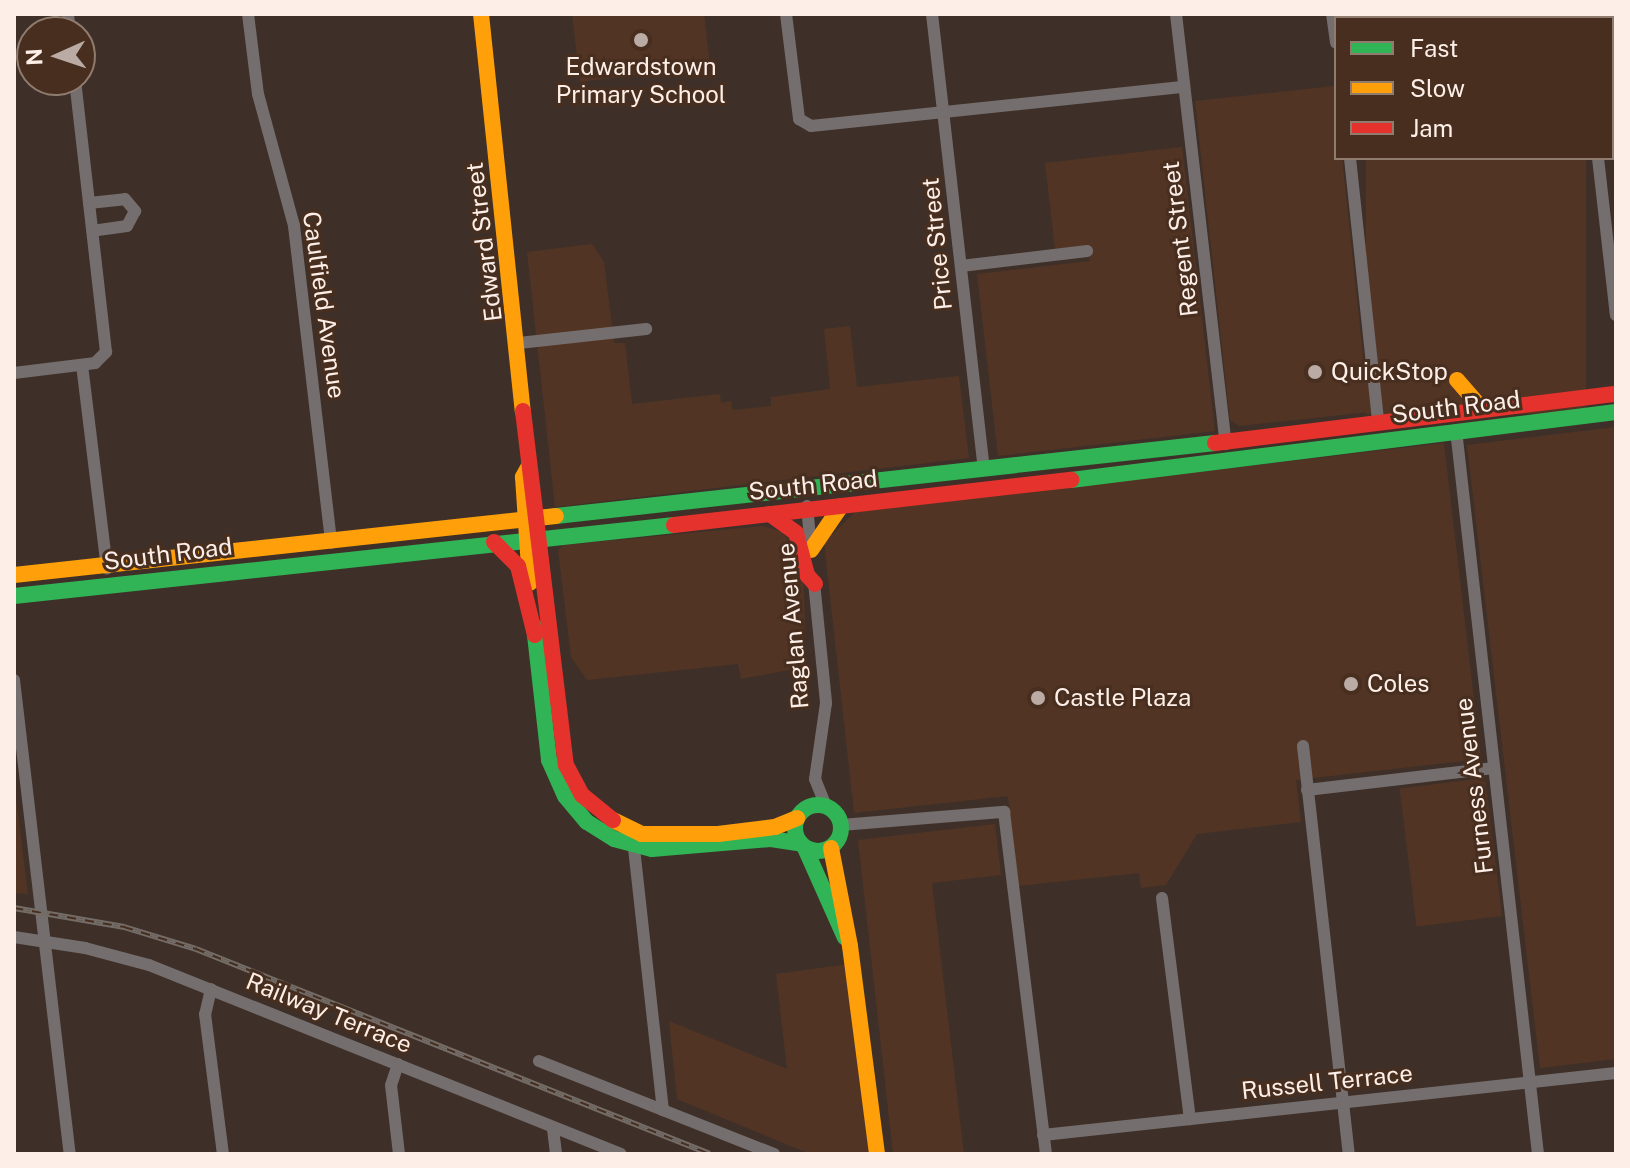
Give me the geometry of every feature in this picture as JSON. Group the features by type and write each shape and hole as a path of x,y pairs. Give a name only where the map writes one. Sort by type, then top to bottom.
{"main road":[{"name":"Edward Street","path":"481,14 519,343 529,466 535,476 534,538"},
{"path":"1457,380 1482,409"},
{"name":"South Road","path":"14,575 984,470 1616,394"},
{"name":"South Road","path":"14,596 333,558 808,510 1616,412"},
{"path":"811,550 841,506"},
{"path":"770,514 796,533 807,575 815,584"},
{"path":"534,538 535,635 544,737 556,779 587,822 633,838 689,849 771,839 831,848"},
{"path":"534,538 557,720 566,765 590,804 633,838 675,838 775,827 797,818 810,806 826,806 841,825 831,848 850,946 877,1154"},
{"path":"494,542 518,566 535,635"},
{"path":"797,818 803,846 832,917 850,946"}],"street":[{"name":"Caulfield Avenue","path":"248,14 258,94 294,226 333,558"},
{"path":"786,14 799,119 811,126 1184,87"},
{"name":"Price Street","path":"932,14 984,470"},
{"name":"Regent Street","path":"1176,14 1229,459"},
{"path":"14,373 89,364 106,352 77,96"},
{"path":"1350,160 1378,421"},
{"path":"1598,160 1616,315"},
{"path":"89,203 125,199 135,211 127,226 92,231"},
{"path":"961,266 1087,251"},
{"path":"519,343 646,329"},
{"path":"89,364 109,585"},
{"name":"Furness Avenue","path":"1454,412 1538,1154"},
{"name":"Raglan Avenue","path":"805,487 825,672 826,703 815,779 826,806"},
{"path":"14,680 70,1154"},
{"path":"1303,746 1349,1154"},
{"path":"1307,790 1494,768"},
{"path":"841,825 1004,812 1046,1154"},
{"path":"633,838 663,1110"},
{"path":"1162,898 1190,1119"},
{"name":"Railway Terrace","path":"14,937 45,940 149,965 621,1154"},
{"path":"211,989 205,1014 223,1154"},
{"path":"539,1061 774,1154"},
{"path":"398,1064 391,1085 399,1154"},
{"name":"Russell Terrace","path":"1043,1135 1616,1073"},
{"path":"553,1129 556,1154"}],"shaded area":[{"name":"Edwardstown Primary School","path":"572,14 704,14 710,66 580,82"},
{"path":"1334,86 1334,160 1342,160 1369,412 1239,426 1230,420 1195,101"},
{"path":"1182,147 1215,431 998,456 977,274 1090,261 1088,245 1055,249 1045,163"},
{"path":"1366,160 1586,160 1586,414 1366,414"},
{"path":"592,244 604,262 614,343 625,343 632,404 720,394 721,403 731,401 733,410 771,406 771,397 830,389 824,329 850,326 857,387 959,376 969,458 555,507 527,252"},
{"path":"1616,427 1616,1059 1540,1068 1467,445"},
{"path":"1444,443 1481,759 1296,780 1301,822 1197,834 1166,885 1141,888 1139,873 1018,886 1008,796 854,813 824,543 855,512"},
{"path":"763,526 782,532 803,560 806,667 741,679 738,664 587,680 571,657 558,550 564,545"},
{"path":"1485,778 1502,916 1417,926 1400,788"},
{"path":"14,782 28,894 14,893"},
{"path":"995,824 1001,875 932,883 964,1154 893,1154 858,840"},
{"path":"849,964 869,1154 810,1154 677,1099 669,1021 787,1069 776,974"}],"railway":[{"path":"14,908 124,927 196,949 710,1154"}],"traffic: fast":[{"path":"1071,480 1616,412"},
{"path":"556,516 1215,443"},
{"path":"14,596 674,525"},
{"path":"534,626 549,760 565,796 587,822 614,839 652,849 771,839 801,844"},
{"path":"818,805 827,806 834,812 840,819 841,828 840,837 834,844 827,850 818,851 809,850 802,844 796,837 795,828 796,819 802,812 809,806 818,805"},
{"path":"805,848 845,938"}],"traffic: slow":[{"path":"481,14 523,411"},
{"path":"1457,380 1482,409"},
{"path":"529,466 523,477 530,583"},
{"path":"811,550 841,506"},
{"path":"14,575 556,516"},
{"path":"613,820 642,834 718,834 775,827 797,818"},
{"path":"831,848 850,946 877,1154"}],"traffic: jam":[{"path":"1215,443 1616,394"},
{"path":"523,411 566,765 582,795 613,820"},
{"path":"674,525 1071,480"},
{"path":"770,514 796,533 807,575 815,584"},
{"path":"494,542 518,566 535,635"}],"place":[{"name":"Edwardstown Primary School","path":"641,40"},
{"name":"QuickStop","path":"1315,372"},
{"name":"Coles","path":"1351,684"},
{"name":"Castle Plaza","path":"1038,698"}]}
